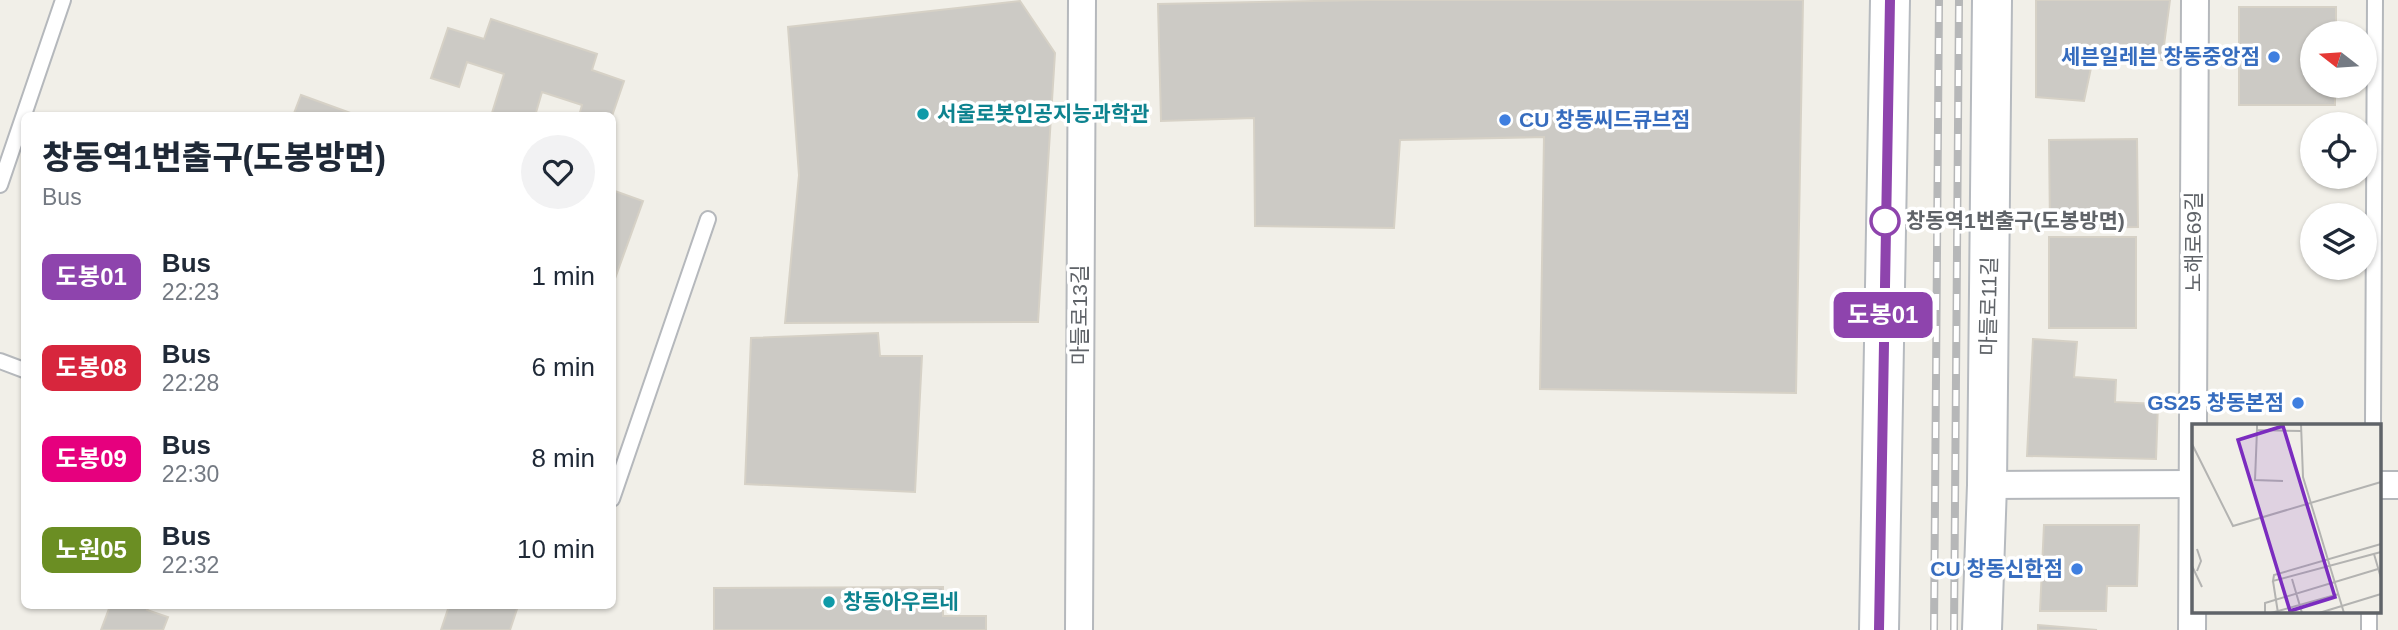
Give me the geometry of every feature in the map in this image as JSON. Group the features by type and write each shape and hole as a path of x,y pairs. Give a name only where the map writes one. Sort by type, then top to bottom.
{"main road":[{"path":"1879,630 1890,0"},
{"name":"마들로11길","path":"1982,630 1987,485 1992,0"}],"street":[{"name":"마들로13길","path":"1079,630 1082,0"},
{"name":"노해로69길","path":"2193,424 2195,0"},
{"path":"1987,485 2192,484"},
{"path":"2380,485 2398,485"},
{"name":"노해로69길","path":"2192,612 2192,630"}],"lane":[{"path":"25,112 63,0"},
{"path":"2373,424 2375,0"},
{"path":"0,184 21,123"},
{"path":"616,487 708,219"},
{"path":"0,361 21,369"},
{"path":"2368,630 2369,612"}],"building":[{"path":"1368,0 1803,0 1796,393 1540,389 1544,137 1400,140 1394,228 1255,226 1254,118 1161,121 1158,4"},
{"path":"2036,0 2170,0 2162,60 2095,49 2084,101 2036,97"},
{"name":"서울로봇인공지능과학관","path":"1020,1 1055,53 1038,322 785,323 799,175 788,27"},
{"path":"2239,7 2336,7 2336,21 2300,21 2300,98 2335,98 2335,105 2239,105"},
{"path":"491,19 597,54 592,70 624,81 613,112 580,112 582,105 542,92 536,112 492,112 504,74 467,62 459,87 431,78 448,28 484,39"},
{"path":"301,95 348,112 295,112"},
{"path":"2137,139 2138,227 2050,228 2049,140"},
{"path":"616,191 643,201 616,276"},
{"path":"2049,237 2136,237 2136,328 2049,328"},
{"path":"878,333 880,356 922,356 915,492 745,484 751,338"},
{"path":"2033,339 2077,342 2074,377 2116,380 2115,402 2158,404 2156,459 2027,456"},
{"path":"2044,525 2139,525 2137,586 2107,586 2106,611 2040,611"},
{"name":"창동아우르네","path":"943,587 943,616 986,616 986,630 714,630 714,588"},
{"path":"109,609 148,609 168,617 163,630 101,630"},
{"path":"448,609 517,609 510,630 441,630"},
{"path":"2038,625 2097,630 2038,630"}],"railway":[{"path":"1934,630 1939,0"},
{"path":"1954,630 1959,0"}],"bus line":[{"name":"도봉01","path":"1879,630 1890,0"}],"place":[{"name":"세븐일레븐 창동중앙점","path":"2274,57"},
{"name":"서울로봇인공지능과학관","path":"923,114"},
{"name":"CU 창동씨드큐브점","path":"1505,120"},
{"name":"창동역1번출구(도봉방면)","path":"1885,221"},
{"name":"GS25 창동본점","path":"2298,403"},
{"name":"CU 창동신한점","path":"2077,569"},
{"name":"창동아우르네","path":"829,602"}]}
